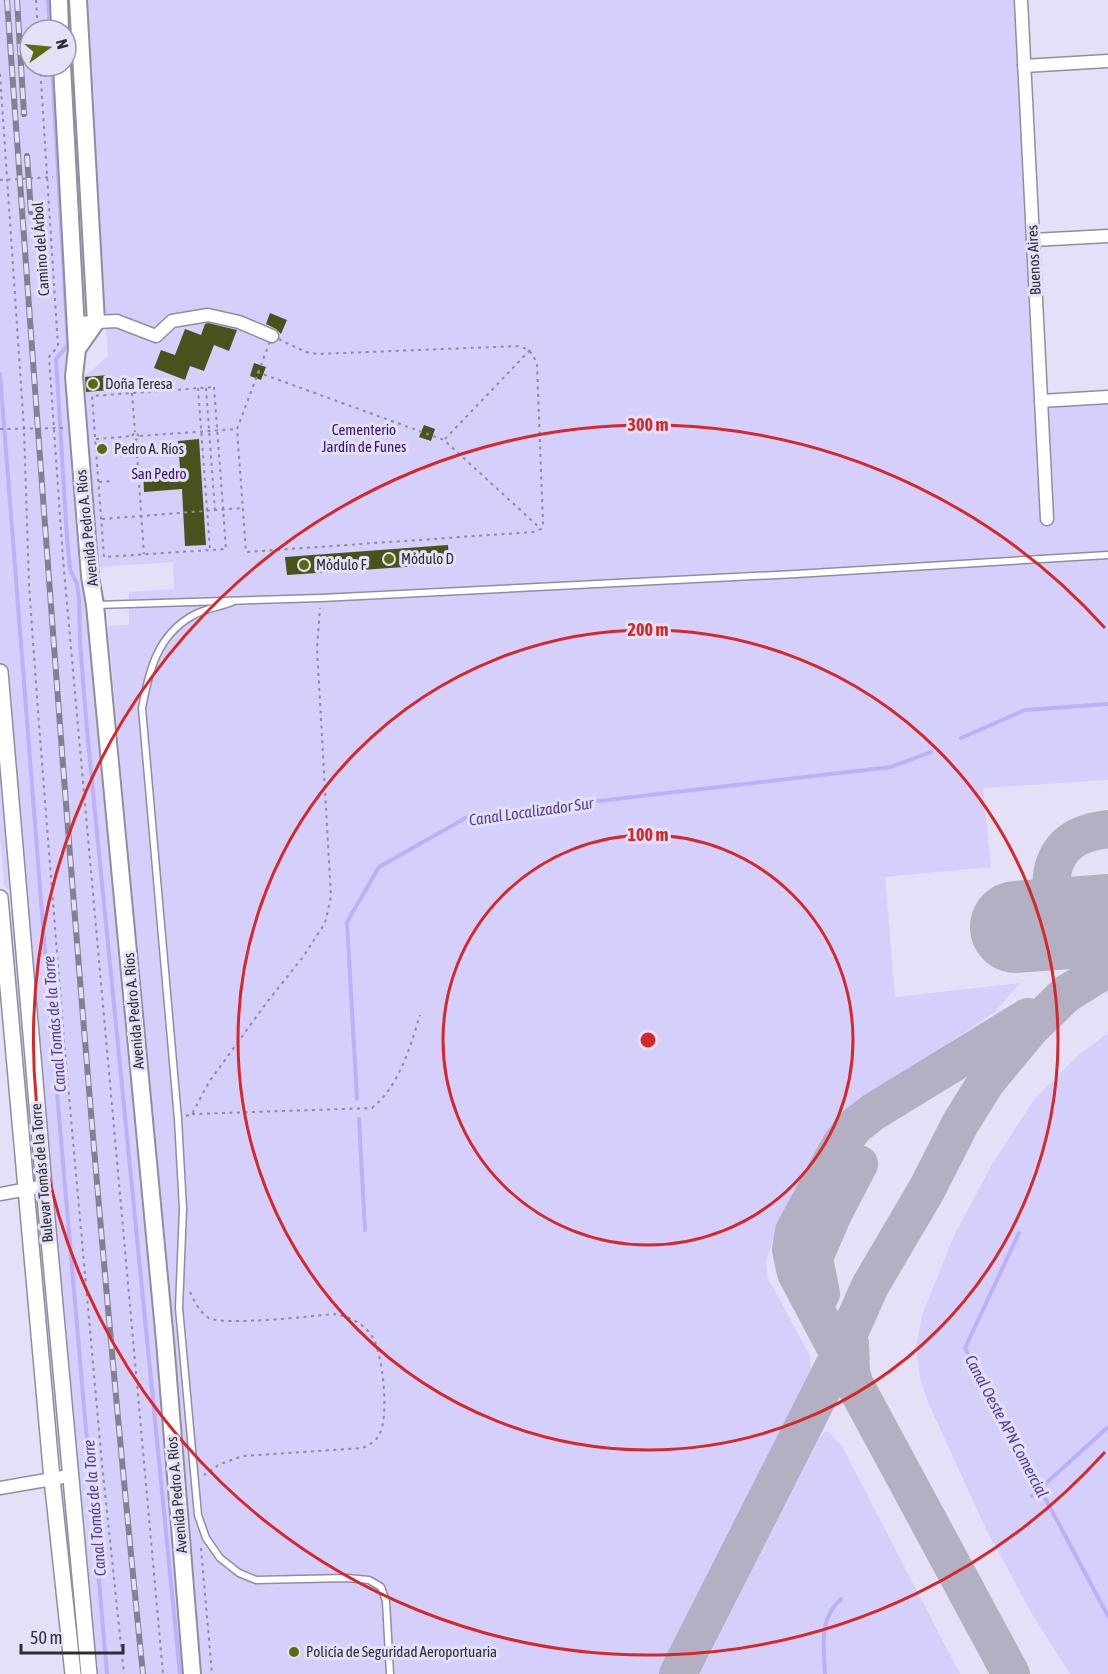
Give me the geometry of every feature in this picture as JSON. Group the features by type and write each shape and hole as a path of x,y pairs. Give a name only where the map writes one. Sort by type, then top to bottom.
{"main road":[{"path":"59,0 60,18"},
{"path":"78,0 96,322"},
{"name":"Avenida Pedro A. Ríos","path":"63,78 76,323 77,350 74,376 85,520 164,1329 192,1674"},
{"path":"73,267 92,266"},
{"name":"Avenida Pedro A. Ríos","path":"77,350 96,322"}],"street":[{"name":"Buenos Aires","path":"1021,0 1047,519"},
{"path":"1024,66 1108,61"},
{"path":"1033,240 1108,236"},
{"path":"76,323 117,321 156,336 172,321 208,315 239,322 272,336"},
{"path":"1041,401 1108,397"},
{"name":"Bulevar Tomás de la Torre","path":"0,672 69,1476 89,1674"},
{"path":"0,900 18,897"},
{"name":"Bulevar Tomás de la Torre","path":"0,900 52,1479 73,1674"},
{"path":"0,1194 44,1186"},
{"path":"0,1488 69,1476"}],"lane":[{"path":"95,605 321,598 796,574 1108,555"},
{"path":"232,602 192,616 166,637 149,671 142,708 178,1119 183,1209 179,1308 198,1515 206,1538 219,1558 239,1573 256,1580 347,1578 369,1580 381,1587 386,1601 390,1674"}],"path":[{"path":"36,0 37,18"},
{"path":"0,74 24,429 29,585 40,736 93,1359 123,1674"},
{"name":"Camino del Árbol","path":"41,78 58,346 49,357 63,559 163,1674"},
{"path":"0,180 54,177"},
{"path":"272,336 306,352 318,354 519,346 530,350 537,365 543,523 541,529 533,532 246,552 237,429 272,336"},
{"path":"444,440 530,350"},
{"path":"257,372 444,440 541,529"},
{"path":"92,396 214,387 218,430 226,549 104,557"},
{"path":"198,388 210,550"},
{"path":"206,388 215,510"},
{"path":"132,393 135,432 139,436"},
{"path":"0,429 61,428"},
{"path":"144,554 136,440 139,436 237,429"},
{"path":"79,440 132,436 135,432"},
{"path":"132,436 136,440"},
{"path":"98,482 114,481"},
{"path":"85,520 243,508"},
{"path":"192,1114 209,1082 303,957 325,923 331,897 317,648 321,598"},
{"path":"178,1119 192,1114 372,1108 384,1098 408,1054 420,1015"},
{"path":"189,1292 198,1309 211,1319 240,1321 334,1314 350,1317 362,1325 375,1344 382,1383 384,1416 380,1433 374,1442 363,1448 243,1456 220,1464 205,1474 195,1490"},
{"path":"200,1539 212,1674"}],"green space":[{"path":"0,0 1021,0 1041,401 1108,397 1108,780 983,788 991,867 885,877 895,997 1020,983 995,1012 853,1107 835,1123 776,1230 766,1262 768,1278 810,1356 811,1372 808,1387 662,1674 201,1674 187,1486 108,626 129,625 129,592 174,589 173,562 99,567 84,377 108,356 105,312 95,313 77,349 192,1674 89,1674 0,672"},
{"path":"0,727 13,885 11,889 7,889 4,885 0,837"},
{"path":"9,910 15,913 37,1173 35,1177 31,1177 6,913"},
{"path":"1108,1033 1108,1674 1070,1674 1032,1614 986,1529 927,1400 920,1378 916,1347 922,1315 953,1238 991,1166 1033,1101 1075,1058"},
{"path":"34,1198 38,1198 63,1459 57,1464"},
{"path":"827,1430 842,1446 960,1674 700,1674 819,1438"},
{"path":"59,1487 66,1490 84,1674 75,1674"}],"building":[{"path":"270,313 287,320 281,334 266,324"},
{"path":"205,324 237,330 229,351 214,345 204,371 190,366 185,380 154,368 161,350 175,355 185,329 201,335"},
{"path":"254,363 266,367 261,380 250,376"},
{"path":"108,375 109,390 86,392 85,377"},
{"path":"424,425 435,429 431,441 419,437"},
{"path":"199,439 206,545 185,546 182,489 144,492 143,470 180,468 178,441"},
{"path":"448,545 449,564 287,575 285,557"}],"waterway":[{"path":"48,0 49,18"},
{"path":"53,78 68,345 56,359 67,538 70,569 77,584 79,598 87,731 180,1674"},
{"name":"Canal Tomás de la Torre","path":"0,374 46,965 107,1674"},
{"path":"961,738 1025,710 1108,704"},
{"name":"Canal Localizador Sur","path":"357,1099 347,922 379,867 469,816 891,767 931,752"},
{"name":"Canal Localizador Sur","path":"359,1119 365,1230"},
{"name":"Canal Oeste APN Comercial","path":"1019,1233 965,1348 1108,1616"},
{"path":"1032,1496 1108,1427"},
{"path":"825,1674 826,1624 829,1615 841,1599"}],"taxiway":[{"path":"1076,923 1061,911 1056,902 1052,883 1055,863 1065,846 1073,840 1108,829"},
{"path":"678,1674 839,1356 870,1286 927,1189 960,1124 986,1082 1030,1029 1066,994 1108,968"},
{"path":"848,1371 796,1273 791,1250 794,1231 841,1144 855,1126 873,1112 1028,1017"},
{"path":"821,1294 814,1258 833,1214 859,1164"},
{"path":"850,1344 854,1383 1011,1674"}],"runway":[{"path":"1016,927 1108,920"}],"railway":[{"path":"7,0 85,1047 143,1674"},
{"path":"17,0 24,114"},
{"path":"27,156 31,212"}],"place":[{"name":"Doña Teresa","path":"93,384"},
{"name":"Pedro A. Ríos","path":"102,449"},
{"name":"Módulo D","path":"389,559"},
{"name":"Módulo F","path":"304,565"},
{"name":"Policía de Seguridad Aeroportuaria","path":"294,1652"}],"park label":[{"name":"Cementerio Jardín de Funes","path":"364,438"},
{"name":"San Pedro","path":"159,474"}]}
